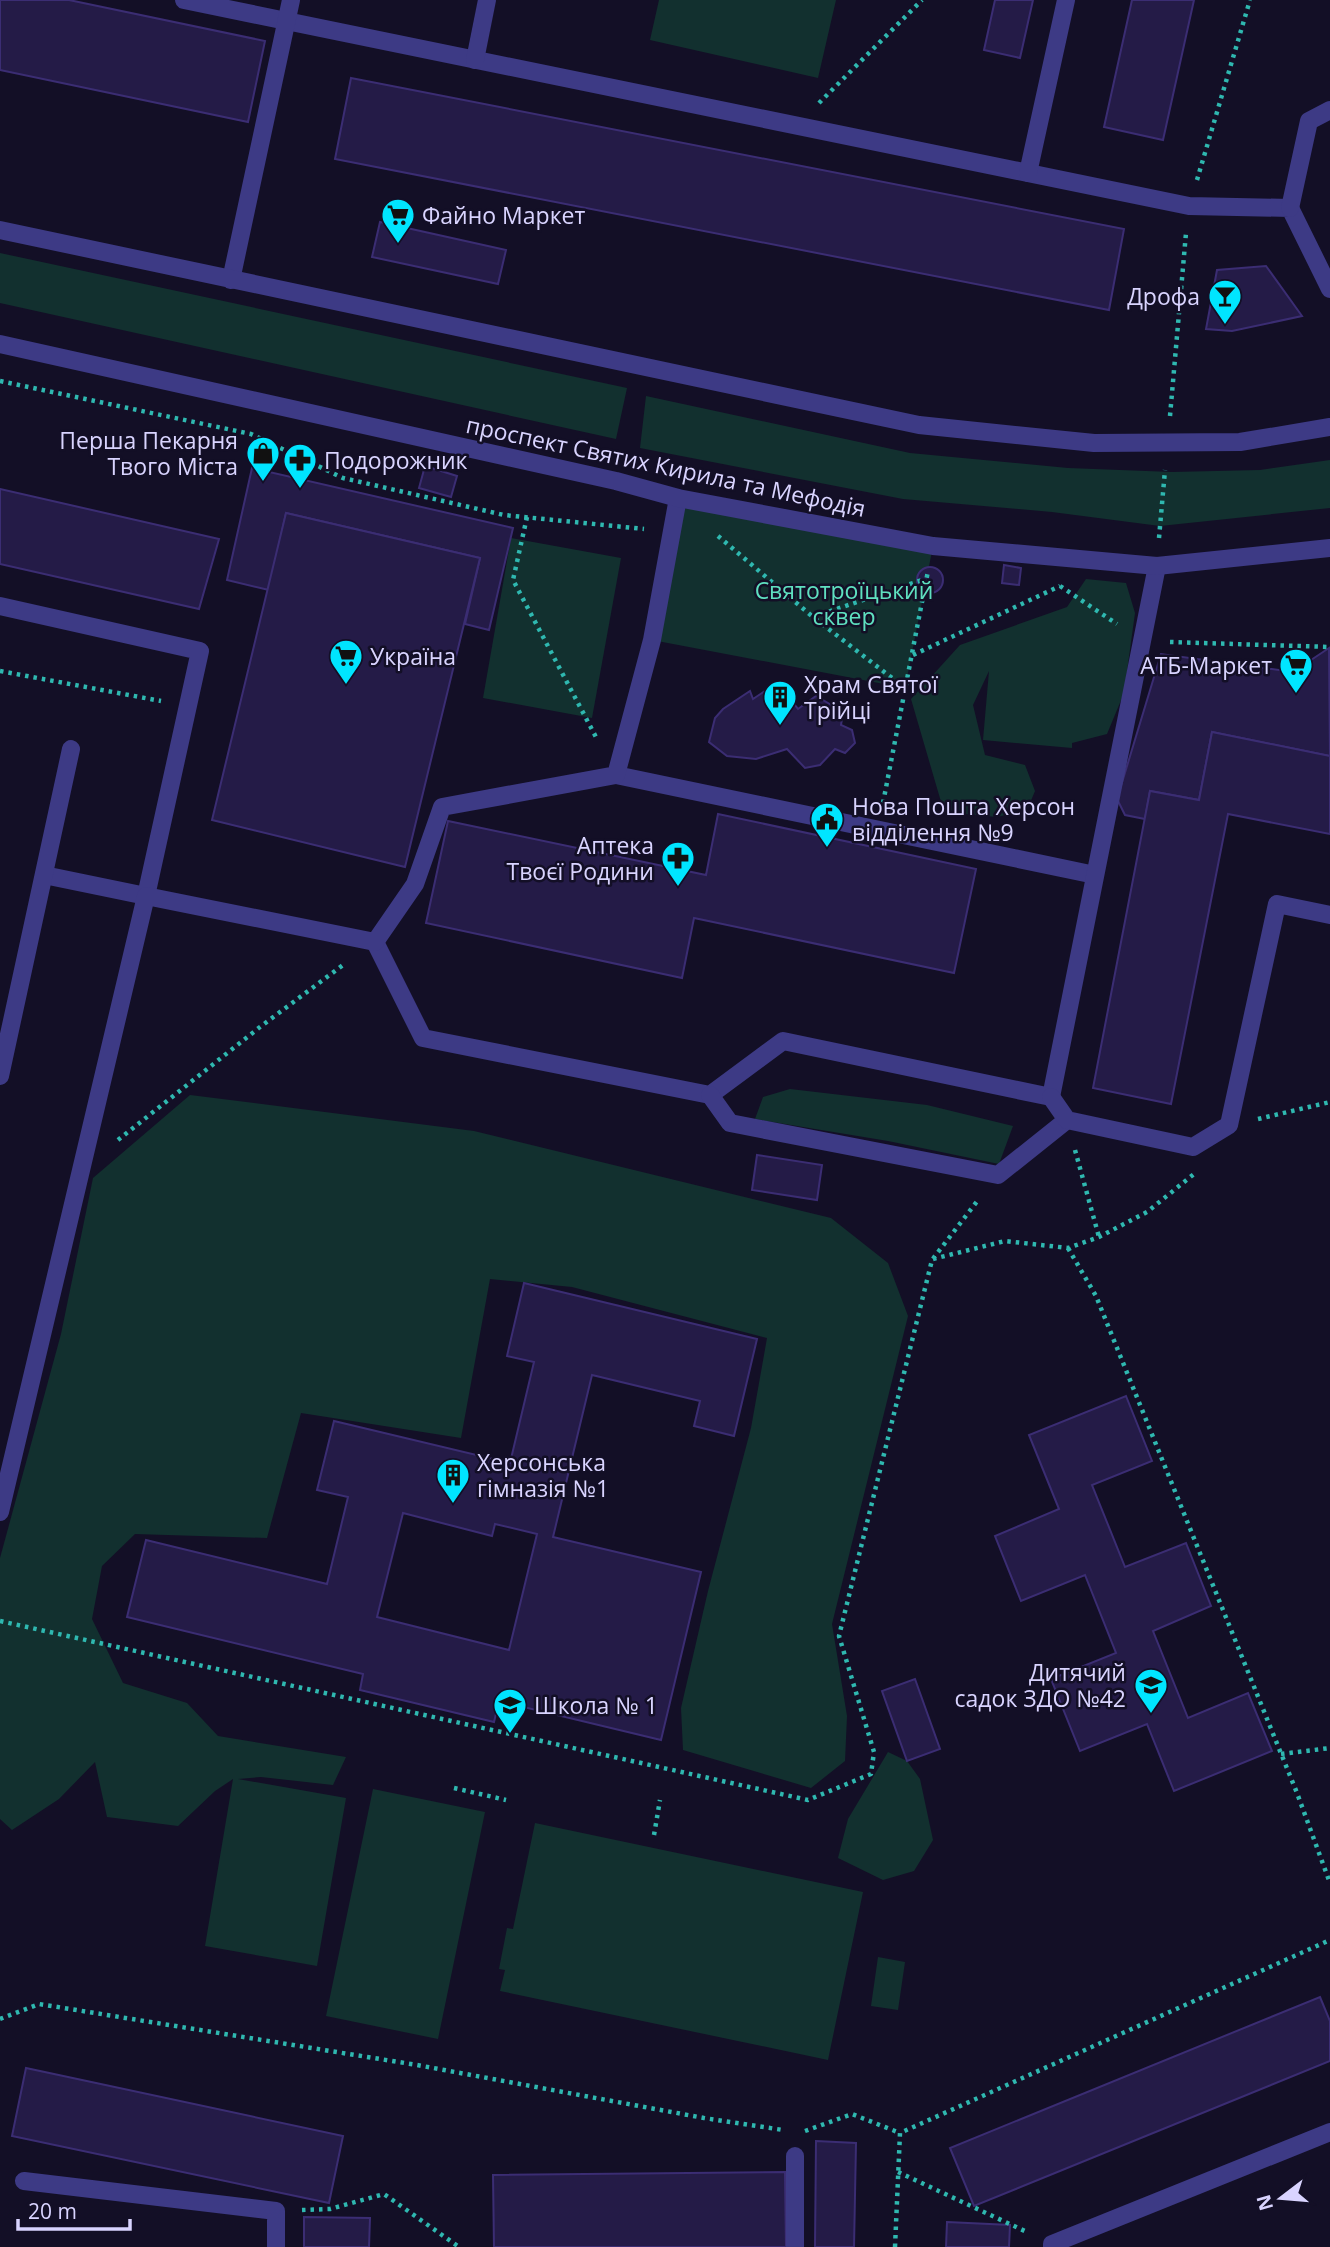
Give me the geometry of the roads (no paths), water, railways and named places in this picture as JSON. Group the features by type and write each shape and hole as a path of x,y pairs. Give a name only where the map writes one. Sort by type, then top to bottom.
{"street":[{"path":"184,0 1189,206 1290,208"},
{"path":"231,280 291,0"},
{"path":"475,60 487,0"},
{"path":"1028,173 1066,0"},
{"path":"1330,110 1309,121 1290,208 1330,289"},
{"path":"0,230 633,362 919,425 1094,443 1240,442 1330,428"},
{"name":"проспект Святих Кирила та Мефодія","path":"0,344 589,475 678,498 933,547 1157,566 1330,548"},
{"path":"616,775 652,640 678,498"},
{"path":"1051,1097 1157,566"},
{"path":"0,606 200,651 146,896 0,1512"},
{"path":"0,1076 71,749"},
{"path":"374,942 415,884 443,807 616,775 1095,875"},
{"path":"44,875 374,942"},
{"path":"710,1095 783,1041 1051,1097 1067,1120 1194,1147 1229,1125 1277,904 1330,915"},
{"path":"374,942 423,1038 710,1095 730,1124 998,1175 1067,1120"},
{"path":"1052,2245 1330,2132"},
{"path":"795,2247 796,2156"},
{"path":"24,2181 276,2211 276,2247"}],"place":[{"name":"Файно Маркет","path":"398,245"},
{"name":"Дрофа","path":"1225,326"},
{"name":"Перша Пекарня Твого Міста","path":"263,483"},
{"name":"Подорожник","path":"300,490"},
{"name":"Україна","path":"346,686"},
{"name":"АТБ-Маркет","path":"1296,695"},
{"name":"Храм Святої Трійці","path":"780,727"},
{"name":"Нова Пошта Херсон відділення №9","path":"827,849"},
{"name":"Аптека Твоєї Родини","path":"678,888"},
{"name":"Херсонська гімназія №1","path":"453,1505"},
{"name":"Дитячий садок ЗДО №42","path":"1151,1715"},
{"name":"Школа № 1","path":"510,1735"}],"park label":[{"name":"Святотроїцький сквер","path":"844,603"}]}
